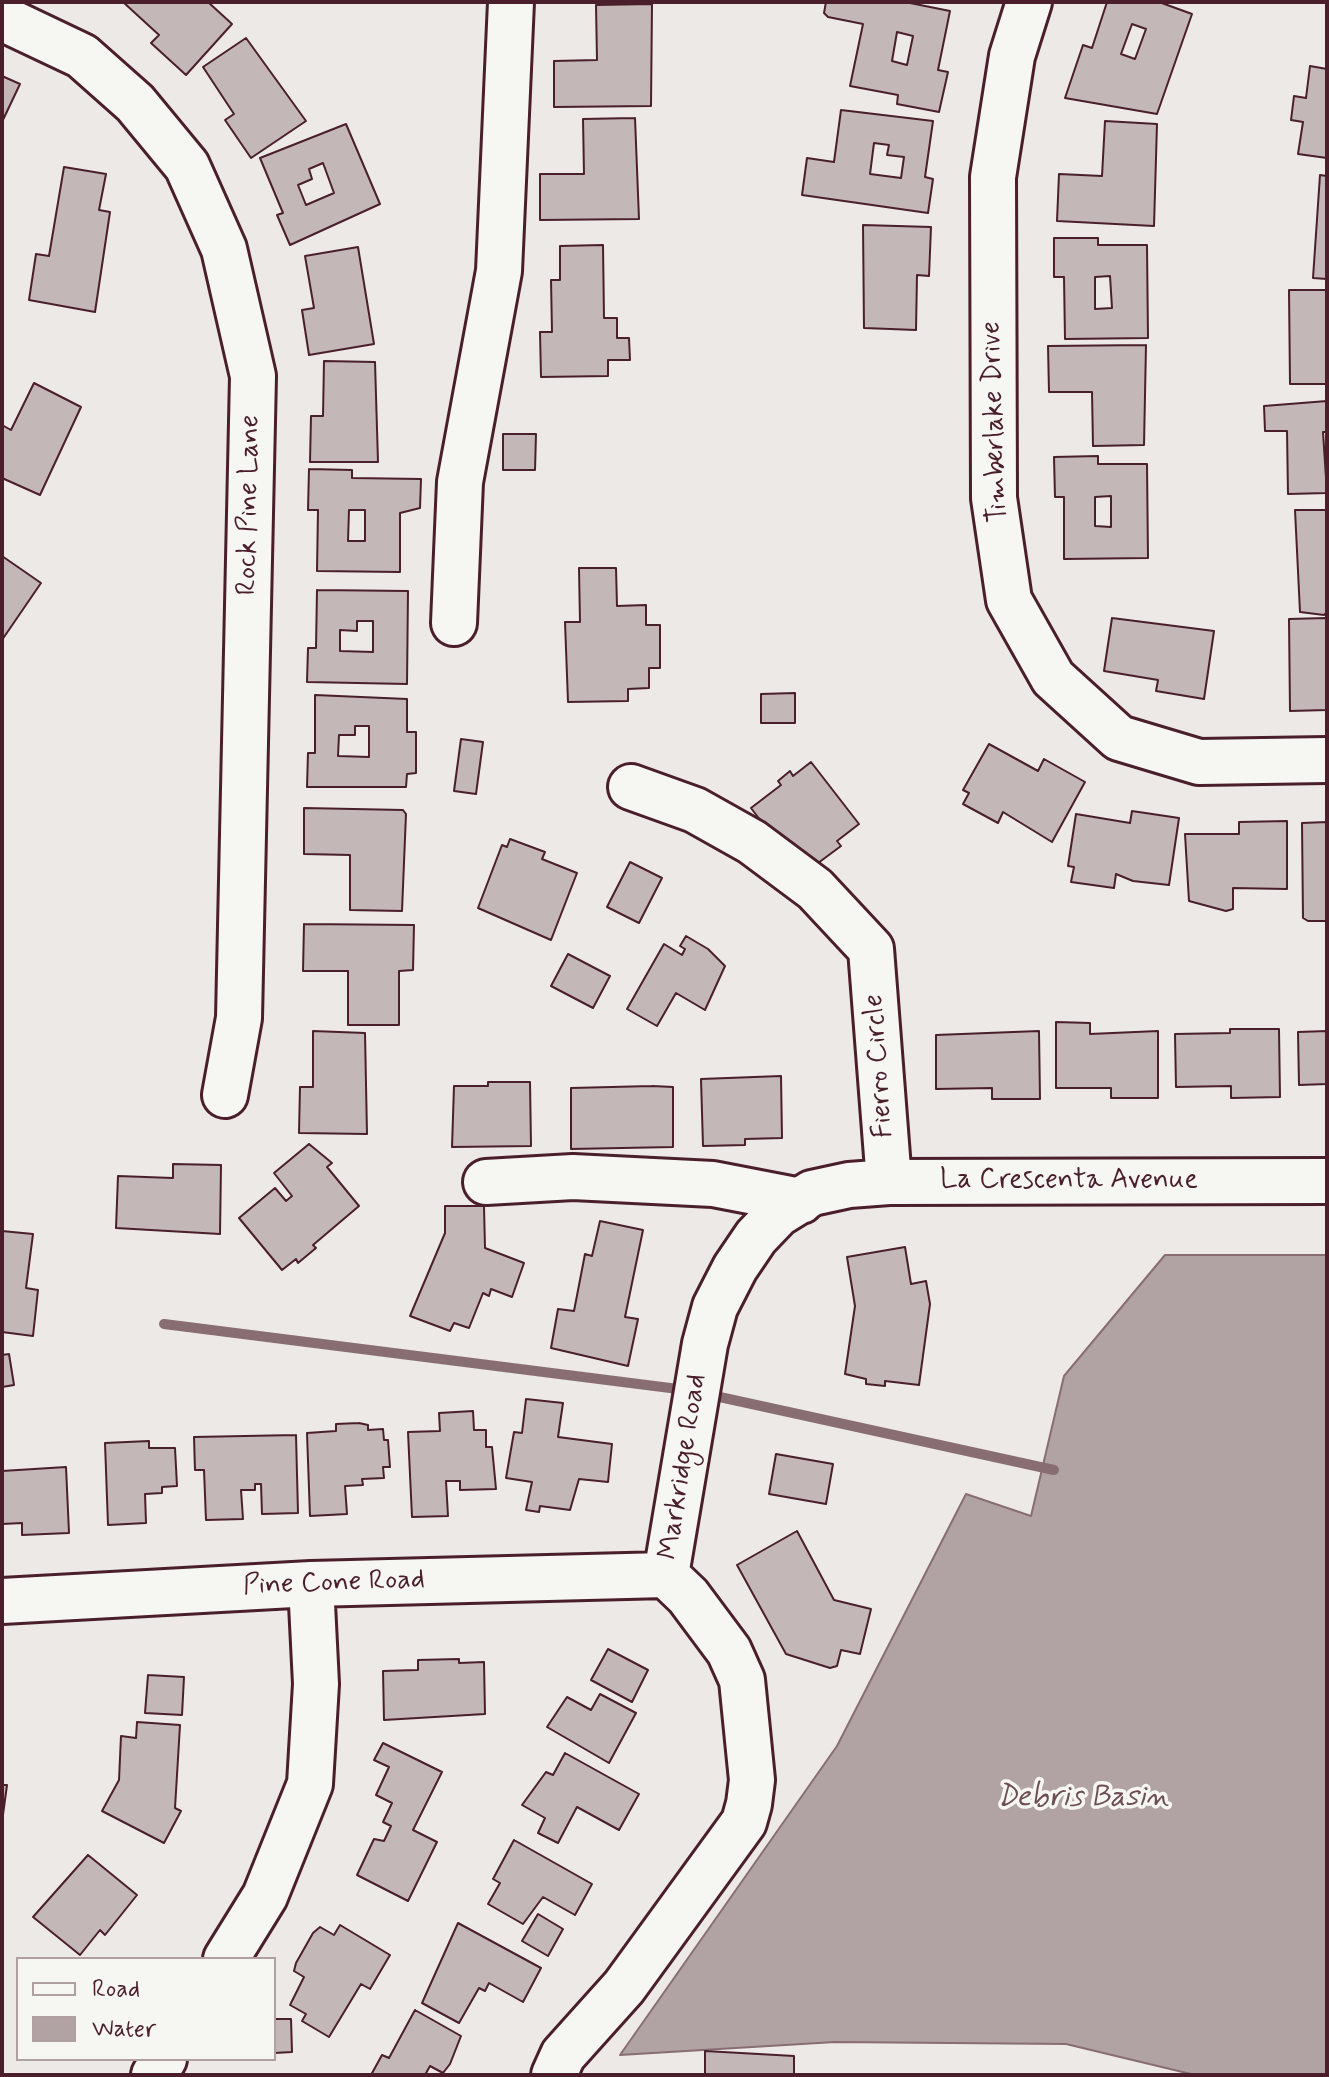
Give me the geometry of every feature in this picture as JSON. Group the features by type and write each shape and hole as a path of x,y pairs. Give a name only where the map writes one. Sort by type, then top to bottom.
{"street":[{"path":"454,623 460,482 499,271 511,2"},
{"name":"Timberlake Drive","path":"1029,2 1012,56 993,177 994,498 1009,600 1053,678 1119,738 1199,762 1327,760"},
{"name":"Rock Pine Lane","path":"2,18 82,56 135,103 187,166 224,249 253,376 239,1018 225,1095"},
{"name":"Fierro Circle","path":"631,787 695,810 752,842 815,889 871,949 889,1182"},
{"path":"486,1182 573,1177 713,1184 807,1197"},
{"name":"La Crescenta Avenue","path":"807,1197 889,1182 1327,1181"},
{"name":"Markridge Road","path":"554,2075 563,2055 624,1987 744,1822 752,1780 742,1680 729,1651 688,1596 666,1575 701,1366 715,1307 735,1268 778,1214 807,1197"},
{"name":"Pine Cone Road","path":"2,1601 311,1584 666,1575"},
{"path":"227,1957 265,1896 310,1784 316,1684 311,1584"}],"water":[{"name":"Debris Basin","path":"1165,1255 1327,1255 1327,2075 1195,2075 1066,2044 835,2042 620,2055 837,1746 966,1494 1031,1516 1064,1376"}],"building":[{"path":"123,2 208,2 232,24 186,75 151,43 159,35"},
{"path":"826,2 905,2 950,11 938,70 948,72 939,112 897,104 898,95 850,86 863,24 828,17 824,13","holes":["897,32 913,36 907,65 892,61"]},
{"path":"1107,2 1159,2 1192,14 1157,114 1065,98 1083,45 1092,48","holes":["1132,24 1146,29 1135,59 1121,54"]},
{"path":"652,4 651,106 554,107 554,61 597,60 596,5"},
{"path":"246,38 306,121 251,158 225,120 234,114 203,67"},
{"path":"1310,66 1327,69 1327,158 1298,154 1303,122 1291,120 1294,96 1306,98"},
{"path":"2,76 20,84 2,122"},
{"path":"841,110 933,121 925,177 933,179 928,213 802,195 807,158 834,162","holes":["874,143 889,145 887,155 904,157 901,178 870,174"]},
{"path":"635,118 639,219 540,220 540,174 584,174 583,119"},
{"path":"1105,121 1157,124 1154,226 1057,221 1059,174 1102,176"},
{"path":"346,124 380,204 290,245 277,215 283,213 260,158","holes":["323,163 334,193 306,205 298,185 312,179 309,169"]},
{"path":"64,167 106,174 99,210 110,212 95,312 29,300 36,254 49,256"},
{"path":"1320,175 1327,176 1327,279 1313,278"},
{"path":"863,225 931,227 929,276 917,275 916,330 864,328"},
{"path":"1054,238 1098,238 1098,245 1147,245 1148,338 1065,339 1064,277 1054,277","holes":["1110,276 1112,308 1095,309 1095,277"]},
{"path":"603,245 604,318 617,318 617,338 629,338 630,360 608,360 608,376 541,377 540,332 552,332 551,280 560,280 560,246"},
{"path":"358,247 374,344 309,355 302,310 314,308 305,256"},
{"path":"1289,290 1327,290 1327,384 1290,384"},
{"path":"1146,345 1144,445 1093,446 1092,392 1049,392 1048,346"},
{"path":"324,361 375,362 378,462 310,462 311,416 323,416"},
{"path":"34,383 81,407 40,495 2,478 2,425 11,430"},
{"path":"1327,401 1327,432 1323,432 1327,493 1288,494 1287,431 1265,431 1264,406"},
{"path":"503,434 536,434 535,470 503,470"},
{"path":"1098,456 1098,464 1147,464 1148,558 1064,559 1064,497 1055,497 1054,457","holes":["1111,496 1111,527 1095,526 1095,497"]},
{"path":"309,469 352,470 352,478 421,479 420,508 400,513 400,572 317,571 318,510 308,510","holes":["349,510 365,510 365,541 348,541"]},
{"path":"1295,510 1327,510 1327,612 1324,615 1300,612"},
{"path":"2,556 41,583 2,640"},
{"path":"579,568 616,568 617,606 646,605 646,625 660,625 660,668 649,668 649,688 628,689 628,701 568,702 565,622 580,622"},
{"path":"317,590 408,591 407,684 307,682 308,648 316,648","holes":["357,621 373,621 373,652 340,651 340,630 357,631"]},
{"path":"1112,618 1214,631 1204,699 1156,691 1158,680 1104,671"},
{"path":"1327,618 1327,710 1290,711 1289,619"},
{"path":"795,693 795,723 761,723 761,694"},
{"path":"315,695 407,699 407,732 416,732 416,773 407,774 406,787 307,787 308,753 315,753","holes":["355,726 369,726 369,757 338,756 339,735 355,735"]},
{"path":"461,739 483,742 476,794 454,791"},
{"path":"989,744 1038,771 1044,759 1085,782 1052,842 1003,812 998,823 963,804 969,793 963,790"},
{"path":"811,762 859,824 837,841 841,846 802,875 751,808 781,785 778,781 790,771 793,776"},
{"path":"304,808 403,810 406,814 402,911 350,910 350,855 304,854"},
{"path":"1132,811 1179,818 1169,885 1133,881 1116,874 1114,888 1071,882 1074,867 1068,866 1076,814 1130,823"},
{"path":"1287,821 1287,889 1233,888 1233,909 1226,911 1189,901 1185,834 1239,834 1239,822"},
{"path":"1327,822 1327,921 1308,921 1303,918 1302,823"},
{"path":"510,839 545,852 542,859 577,873 551,940 478,908 502,845 507,847"},
{"path":"630,862 662,878 639,923 607,907"},
{"path":"304,924 414,925 413,970 399,971 399,1025 348,1025 348,971 303,971"},
{"path":"686,936 708,949 725,966 705,1010 676,993 657,1026 627,1009 664,944 682,955 685,949 680,946"},
{"path":"568,954 610,976 593,1008 551,986"},
{"path":"1056,1022 1090,1023 1090,1034 1158,1031 1158,1098 1111,1098 1111,1088 1056,1088"},
{"path":"1230,1029 1279,1029 1280,1097 1231,1098 1231,1086 1176,1087 1175,1034 1230,1033"},
{"path":"313,1031 365,1033 367,1134 299,1133 300,1087 313,1087"},
{"path":"1039,1031 1040,1099 992,1099 992,1088 936,1089 936,1035"},
{"path":"1327,1031 1327,1084 1299,1085 1298,1032"},
{"path":"781,1076 782,1138 745,1139 745,1145 703,1146 701,1079"},
{"path":"488,1082 530,1082 531,1146 452,1147 454,1086 488,1086"},
{"path":"673,1087 673,1147 571,1149 571,1088"},
{"path":"309,1144 332,1163 327,1167 359,1206 313,1245 316,1248 298,1263 296,1259 282,1270 239,1218 275,1188 286,1201 292,1196 274,1173"},
{"path":"173,1164 221,1165 220,1234 116,1228 118,1176 173,1178"},
{"path":"445,1206 484,1206 485,1248 524,1263 512,1297 491,1289 489,1296 483,1293 469,1328 454,1323 450,1331 410,1316 445,1233"},
{"path":"600,1221 643,1230 625,1317 638,1319 628,1366 551,1348 558,1309 574,1311 585,1254 592,1256"},
{"path":"2,1231 33,1234 26,1288 38,1290 33,1336 2,1332"},
{"path":"905,1247 911,1284 926,1281 930,1304 919,1385 885,1381 885,1386 866,1384 866,1379 845,1374 855,1306 847,1257"},
{"path":"9,1354 14,1385 2,1387 2,1355"},
{"path":"526,1399 563,1403 558,1437 612,1444 608,1482 579,1479 570,1510 540,1506 539,1512 526,1510 532,1482 506,1478 514,1432 522,1433"},
{"path":"473,1411 474,1430 486,1430 486,1447 492,1447 496,1489 460,1490 460,1481 446,1481 448,1516 412,1517 408,1432 440,1431 439,1413"},
{"path":"336,1424 368,1425 368,1430 383,1429 384,1440 388,1440 390,1467 383,1467 384,1478 362,1479 363,1485 345,1486 347,1514 310,1516 307,1433 336,1431"},
{"path":"296,1435 298,1513 262,1514 261,1484 255,1484 255,1490 241,1490 243,1519 206,1520 204,1470 195,1470 194,1437"},
{"path":"149,1441 149,1448 175,1448 177,1486 162,1487 162,1493 145,1494 146,1523 108,1525 105,1443"},
{"path":"776,1454 833,1464 826,1504 769,1494"},
{"path":"66,1467 69,1533 22,1535 22,1523 2,1524 2,1471"},
{"path":"797,1531 834,1600 871,1609 860,1654 841,1650 837,1666 830,1668 786,1654 737,1565"},
{"path":"608,1649 648,1670 632,1702 591,1680"},
{"path":"459,1659 459,1663 484,1662 485,1714 384,1720 383,1671 418,1670 418,1660"},
{"path":"148,1675 184,1677 182,1715 145,1713"},
{"path":"600,1694 636,1713 609,1763 547,1727 567,1697 591,1710"},
{"path":"137,1722 180,1725 175,1808 181,1811 164,1843 102,1811 119,1780 121,1736 136,1738"},
{"path":"383,1743 442,1772 413,1830 437,1842 408,1901 357,1875 374,1839 384,1841 391,1826 383,1822 392,1803 376,1795 389,1767 374,1760"},
{"path":"565,1753 639,1794 619,1830 577,1807 558,1843 538,1833 545,1818 522,1805 546,1772 553,1775"},
{"path":"2,1785 7,1785 2,1822"},
{"path":"514,1840 592,1884 575,1915 543,1897 523,1924 488,1904 500,1883 493,1879"},
{"path":"88,1855 137,1895 105,1935 100,1930 80,1955 33,1917"},
{"path":"538,1914 563,1929 548,1956 522,1941"},
{"path":"458,1923 541,1968 523,2002 489,1983 485,1991 479,1988 459,2023 422,2003"},
{"path":"340,1925 390,1955 370,1989 361,1984 329,2037 302,2021 306,2014 290,2005 304,1977 294,1971 296,1963 313,1933 320,1927 334,1935"},
{"path":"415,2010 461,2036 450,2064 443,2073 430,2066 425,2075 371,2075 382,2055 389,2058"},
{"path":"276,2019 291,2019 292,2052 276,2053"},
{"path":"705,2051 794,2056 794,2075 705,2075"}],"waterway":[{"path":"164,1324 686,1390"},
{"path":"706,1394 1054,1470"}]}
